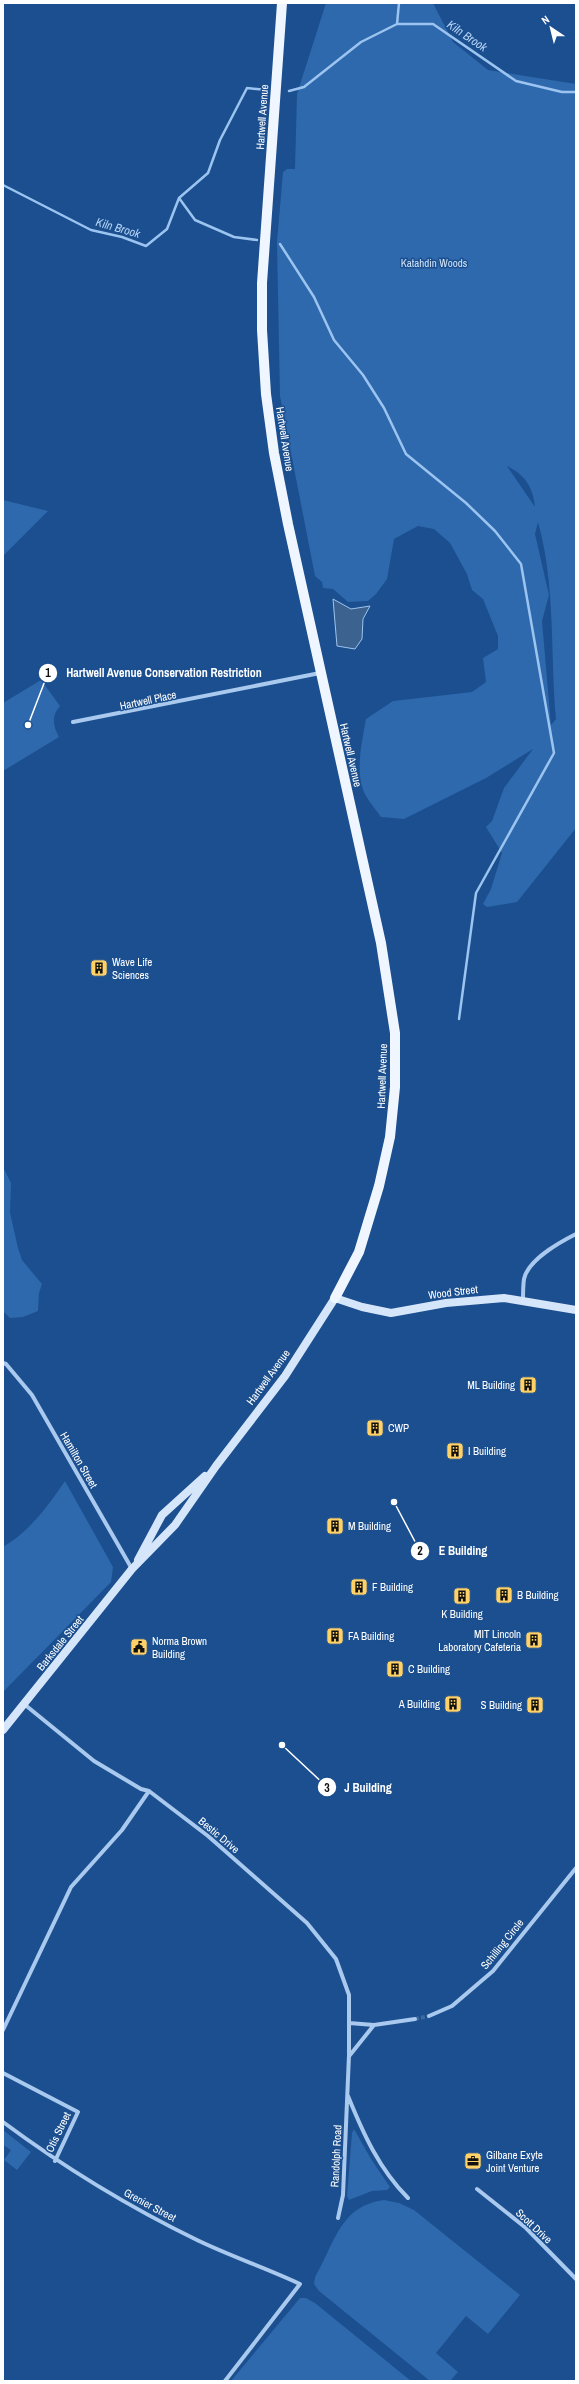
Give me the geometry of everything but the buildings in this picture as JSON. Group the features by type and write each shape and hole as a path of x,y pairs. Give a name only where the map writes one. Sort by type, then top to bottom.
{"main road":[{"name":"Hartwell Avenue","path":"282,3 262,283 266,394 286,516 381,943 395,1033 395,1087 389,1144 379,1186 359,1252 335,1298"}],"street":[{"name":"Hartwell Place","path":"73,722 320,673"},
{"path":"523,1301 524,1277 538,1258 556,1244 576,1234"},
{"name":"Wood Street","path":"335,1298 362,1307 391,1313 473,1300 504,1298 576,1310"},
{"name":"Hartwell Avenue","path":"175,1525 216,1466 285,1376 335,1298"},
{"name":"Hamilton Street","path":"5,1363 32,1395 132,1569"},
{"name":"Hartwell Avenue","path":"162,1515 216,1466"},
{"name":"Barksdale Street","path":"132,1569 162,1515"},
{"name":"Barksdale Street","path":"3,1730 132,1569 175,1525"},
{"name":"Bestic Drive","path":"24,1704 94,1761 141,1789 149,1791 219,1845 307,1923 331,1951 349,1995 349,2023"},
{"path":"3,2030 71,1887 122,1830 149,1791"},
{"name":"Schilling Circle","path":"429,2016 452,2006 493,1971 576,1868"},
{"path":"349,2023 374,2025 415,2020"},
{"name":"Randolph Road","path":"338,2218 343,2195 348,2094 349,2023"},
{"path":"349,2055 374,2025"},
{"name":"Otis Street","path":"3,2073 78,2112 55,2161"},
{"name":"Randolph Road","path":"348,2094 379,2163 393,2183 408,2198"},
{"name":"Grenier Street","path":"3,2122 55,2161 115,2196 198,2240 300,2284 225,2381"},
{"name":"Scott Drive","path":"477,2189 526,2228 576,2279"}],"green space":[{"name":"Katahdin Woods","path":"326,3 433,3 453,42 488,70 576,84 576,828 517,902 487,907 483,904 491,889 502,853 486,827 492,821 504,788 533,749 486,778 404,819 381,817 366,796 362,787 360,778 360,758 366,719 393,701 472,692 486,682 483,658 498,649 498,636 483,599 472,590 467,574 450,543 434,529 418,526 394,539 387,579 376,594 368,601 348,602 333,589 323,588 322,582 315,576 280,396 277,242 283,172 287,169 295,169 297,94","holes":["507,466 519,473 527,482 532,493 535,507","538,522 548,571 552,620 556,719 551,725 542,621 549,595 535,534"]},
{"path":"3,500 48,511 3,556"},
{"path":"41,680 60,706 54,717 55,729 59,737 3,771 3,703"},
{"path":"3,1167 11,1183 10,1213 22,1260 42,1284 39,1293 38,1311 23,1317 10,1318 3,1311"},
{"path":"65,1481 113,1567 111,1582 3,1692 3,1547 30,1526 52,1500"},
{"path":"354,2129 371,2159 390,2187 387,2190 372,2191 349,2200 347,2196 352,2133"},
{"path":"3,2130 31,2152 17,2170 4,2160 11,2150 3,2145"},
{"path":"384,2200 399,2203 414,2210 520,2295 488,2334 466,2316 436,2353 458,2372 450,2381 430,2381 319,2291 314,2284 315,2277 340,2228 348,2218 357,2210 369,2204"},
{"path":"300,2298 306,2298 315,2303 411,2381 231,2381"}],"shaded area":[{"path":"333,599 351,609 370,606 363,619 362,639 355,649 337,646"}],"waterway":[{"path":"397,24 399,3"},
{"name":"Kiln Brook","path":"289,91 304,87 361,42 397,24 433,24 516,81 562,92 576,92"},
{"name":"Kiln Brook","path":"3,185 91,230 122,237 146,246 167,229 179,198 208,173 220,140 247,88 267,90"},
{"path":"179,198 195,220 234,237 257,240"},
{"path":"280,244 314,297 334,340 363,375 384,408 406,454 466,503 495,531 521,564 554,753 476,893 459,1019"}],"tunnel":[{"path":"415,2019 429,2016"}],"place":[{"name":"Hartwell Avenue Conservation Restriction","path":"28,725"},
{"name":"Wave Life Sciences","path":"99,968"},
{"name":"ML Building","path":"528,1385"},
{"name":"CWP","path":"375,1428"},
{"name":"I Building","path":"455,1451"},
{"name":"E Building","path":"394,1502"},
{"name":"M Building","path":"335,1526"},
{"name":"F Building","path":"359,1587"},
{"name":"B Building","path":"504,1595"},
{"name":"K Building","path":"462,1596"},
{"name":"FA Building","path":"335,1636"},
{"name":"MIT Lincoln Laboratory Cafeteria","path":"534,1640"},
{"name":"Norma Brown Building","path":"139,1647"},
{"name":"C Building","path":"395,1669"},
{"name":"A Building","path":"453,1704"},
{"name":"S Building","path":"535,1705"},
{"name":"J Building","path":"282,1745"},
{"name":"Gilbane Exyte Joint Venture","path":"473,2161"}]}
